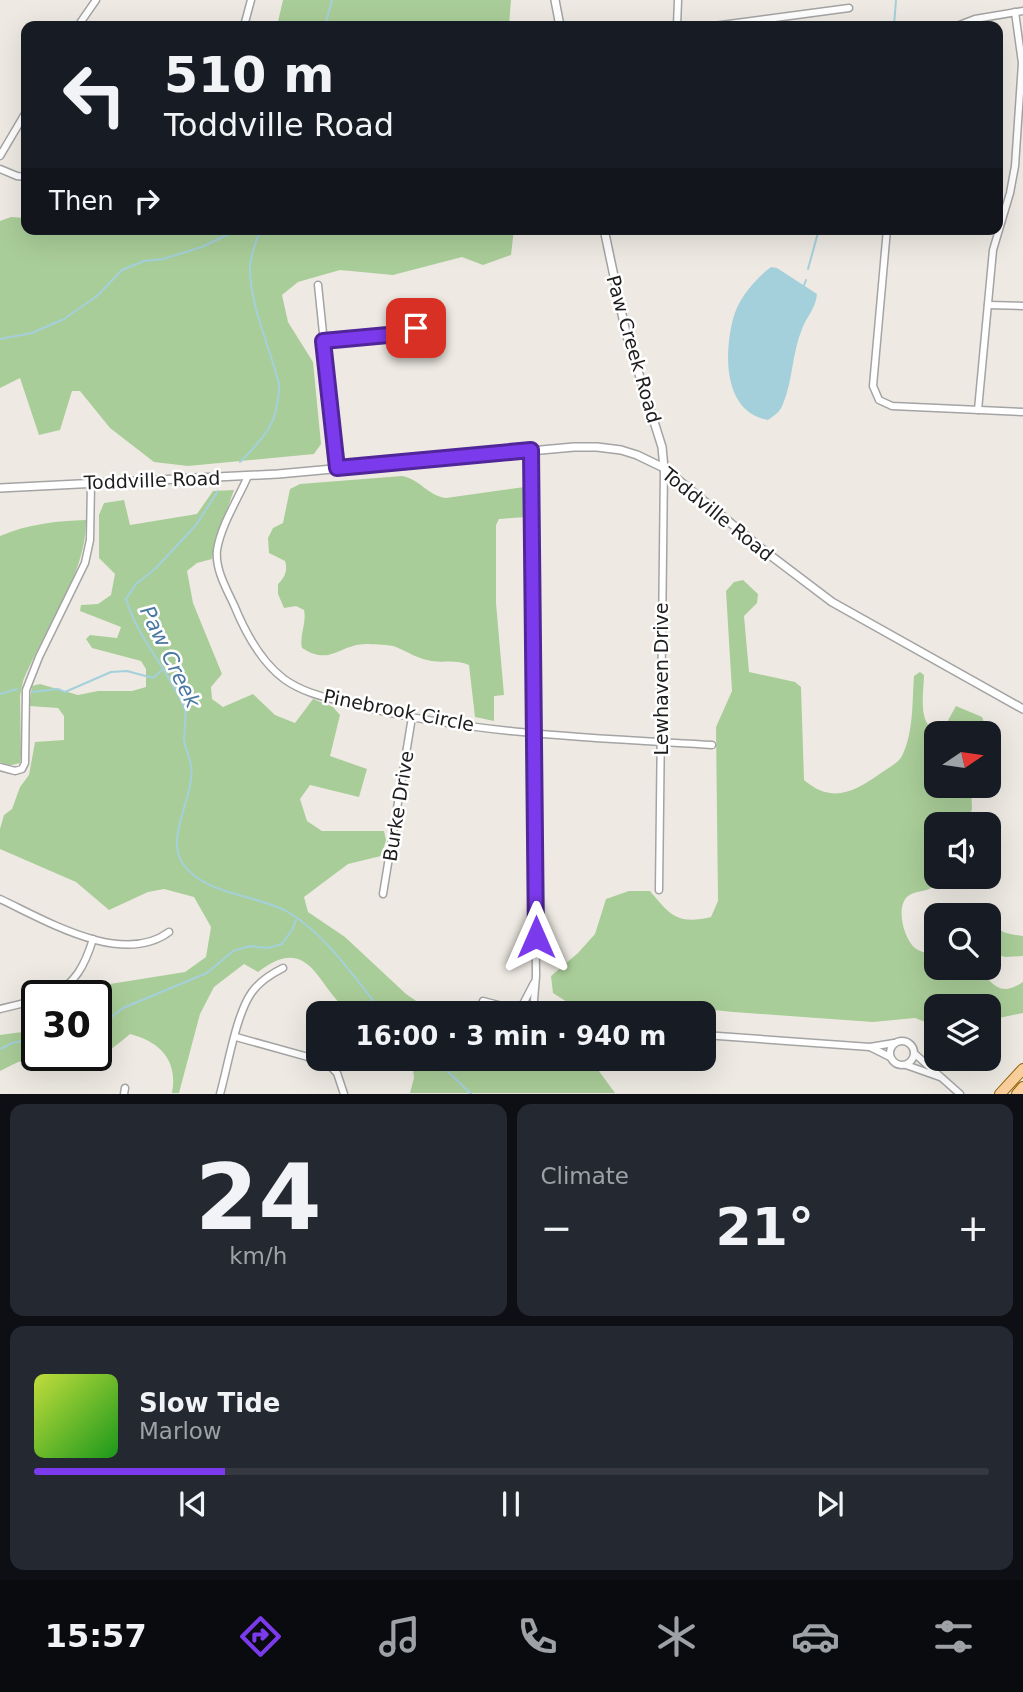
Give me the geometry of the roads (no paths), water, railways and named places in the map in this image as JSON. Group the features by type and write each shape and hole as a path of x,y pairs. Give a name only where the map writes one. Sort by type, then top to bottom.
{"main road":[{"path":"1000,1094 1023,1069"},
{"path":"1017,1094 1023,1087"}],"street":[{"path":"81,21 96,0"},
{"path":"245,21 251,0"},
{"path":"555,0 559,21"},
{"path":"677,21 678,0"},
{"path":"752,21 849,8"},
{"path":"970,21 1023,11"},
{"path":"1003,215 1015,166 1022,63 1015,12"},
{"path":"0,156 21,120"},
{"path":"0,169 21,176"},
{"name":"Paw Creek Road","path":"605,235 626,334 662,447 664,468"},
{"path":"886,235 874,392 882,402 892,406 1023,412"},
{"path":"978,410 997,235"},
{"path":"318,285 337,468"},
{"path":"988,305 1023,306"},
{"path":"323,341 400,333 439,316"},
{"name":"Toddville Road","path":"0,488 248,476 531,450 605,447 637,455 664,468 762,549 832,602 1023,709"},
{"path":"531,450 534,1001"},
{"name":"Lewhaven Drive","path":"659,890 664,468"},
{"name":"Pinebrook Circle","path":"248,476 227,521 217,557 228,593 257,650 284,679 338,701 412,717 533,733 712,745"},
{"path":"0,767 15,771 22,769 25,763 26,690 39,657 85,564 90,540 91,483"},
{"name":"Burke Drive","path":"383,894 412,717"},
{"path":"0,899 61,928 113,943 143,943 161,938 169,932"},
{"path":"73,980 79,973 93,939"},
{"path":"220,1094 242,1012 251,992 264,979 283,968"},
{"path":"524,1001 535,982"},
{"path":"0,1009 21,1004"},
{"path":"716,1036 870,1047 906,1041 915,1053 960,1094"},
{"path":"236,1037 326,1062 337,1073 344,1094"},
{"path":"891,1057 890,1050 894,1043"},
{"path":"870,1047 891,1057 897,1064 940,1077"},
{"path":"906,1065 912,1061 915,1053"}],"water":[{"path":"771,267 777,268 817,294 799,338 783,404 768,420 753,415 742,406 735,394 730,380 728,348 733,319 739,304 753,283"}],"waterway":[{"name":"Paw Creek","path":"326,21 332,0"},
{"path":"894,21 896,0"},
{"path":"0,339 32,333 64,319 97,296 122,270 144,261 163,259 202,247 227,235"},
{"name":"Paw Creek","path":"240,462 269,428 277,409 278,397 279,384 256,310 251,280 251,256 259,235"},
{"path":"808,269 817,235"},
{"path":"803,288 806,280"},
{"name":"Paw Creek","path":"218,491 196,525 156,568 136,584 126,599 145,641 170,680 185,711 184,739 191,765 191,777 178,829 178,853 193,875 205,882 218,889 275,906 302,922 340,958 374,1001"},
{"path":"32,692 58,689 65,692 111,672 127,671 153,678 162,670"},
{"path":"0,694 17,689"},
{"path":"112,1017 123,1008 207,973 233,951 250,946 268,948 282,944 296,920"},
{"path":"0,1049 21,1041"},
{"name":"Paw Creek","path":"447,1071 471,1094"}]}
